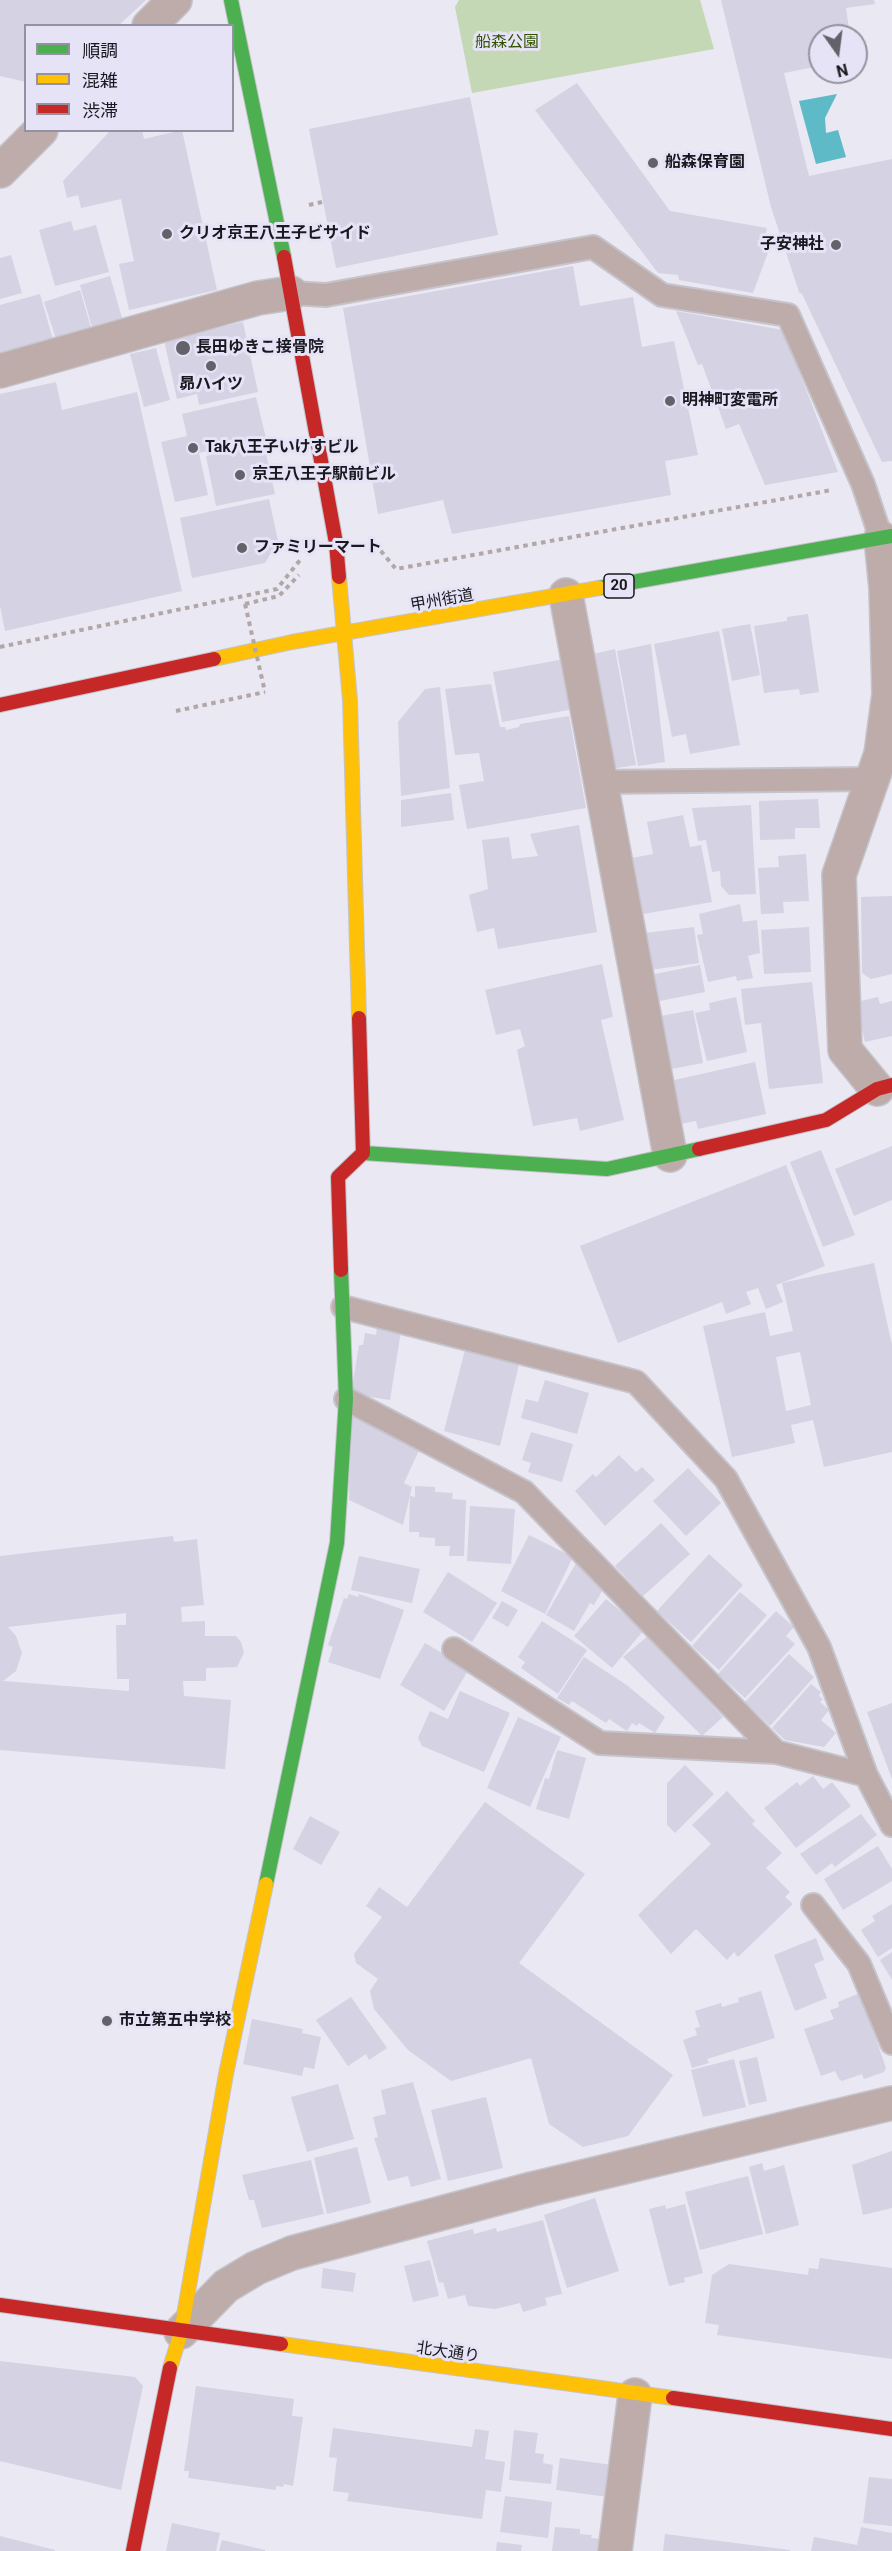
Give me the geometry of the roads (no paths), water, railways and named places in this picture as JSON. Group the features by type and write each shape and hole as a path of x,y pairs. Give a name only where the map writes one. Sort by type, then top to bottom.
{"main road":[{"path":"231,0 291,292 336,543 350,712 363,1153"},
{"name":"甲州街道","path":"0,705 292,642 345,635 886,537"},
{"path":"133,2551 169,2372 181,2332 226,2074 337,1543 346,1399 338,1177 363,1153 607,1169 826,1120 887,1093"},
{"name":"北大通り","path":"0,2305 181,2332 892,2429"}],"street":[{"path":"151,24 175,0"},
{"path":"0,171 39,132"},
{"path":"0,371 258,298 291,292"},
{"path":"886,537 891,693 881,754 839,876 845,1050 887,1093"},
{"path":"566,595 670,1155"},
{"path":"181,2332 226,2286 256,2268 292,2253 532,2189 892,2103"},
{"path":"615,2551 635,2395"}],"lane":[{"path":"291,292 326,295 593,247 662,295 788,315 886,537"},
{"path":"599,782 872,779"},
{"path":"343,1307 636,1382 726,1479 819,1647 866,1775 892,1825"},
{"path":"346,1399 524,1492 776,1752"},
{"path":"454,1649 600,1743 776,1752 866,1775"},
{"path":"813,1905 860,1964 892,2043"}],"water":[{"path":"837,94 825,118 826,133 838,130 846,157 816,164 799,101"}],"place":[{"name":"船森保育園","path":"653,163"},
{"name":"クリオ京王八王子ビサイド","path":"167,234"},
{"name":"子安神社","path":"836,245"},
{"name":"長田ゆきこ接骨院","path":"183,348"},
{"name":"昴ハイツ","path":"211,366"},
{"name":"明神町変電所","path":"670,401"},
{"name":"Tak八王子いけすビル","path":"193,448"},
{"name":"京王八王子駅前ビル","path":"240,475"},
{"name":"ファミリーマート","path":"242,548"},
{"name":"市立第五中学校","path":"107,2021"}],"park label":[{"name":"船森公園","path":"507,43"}]}
